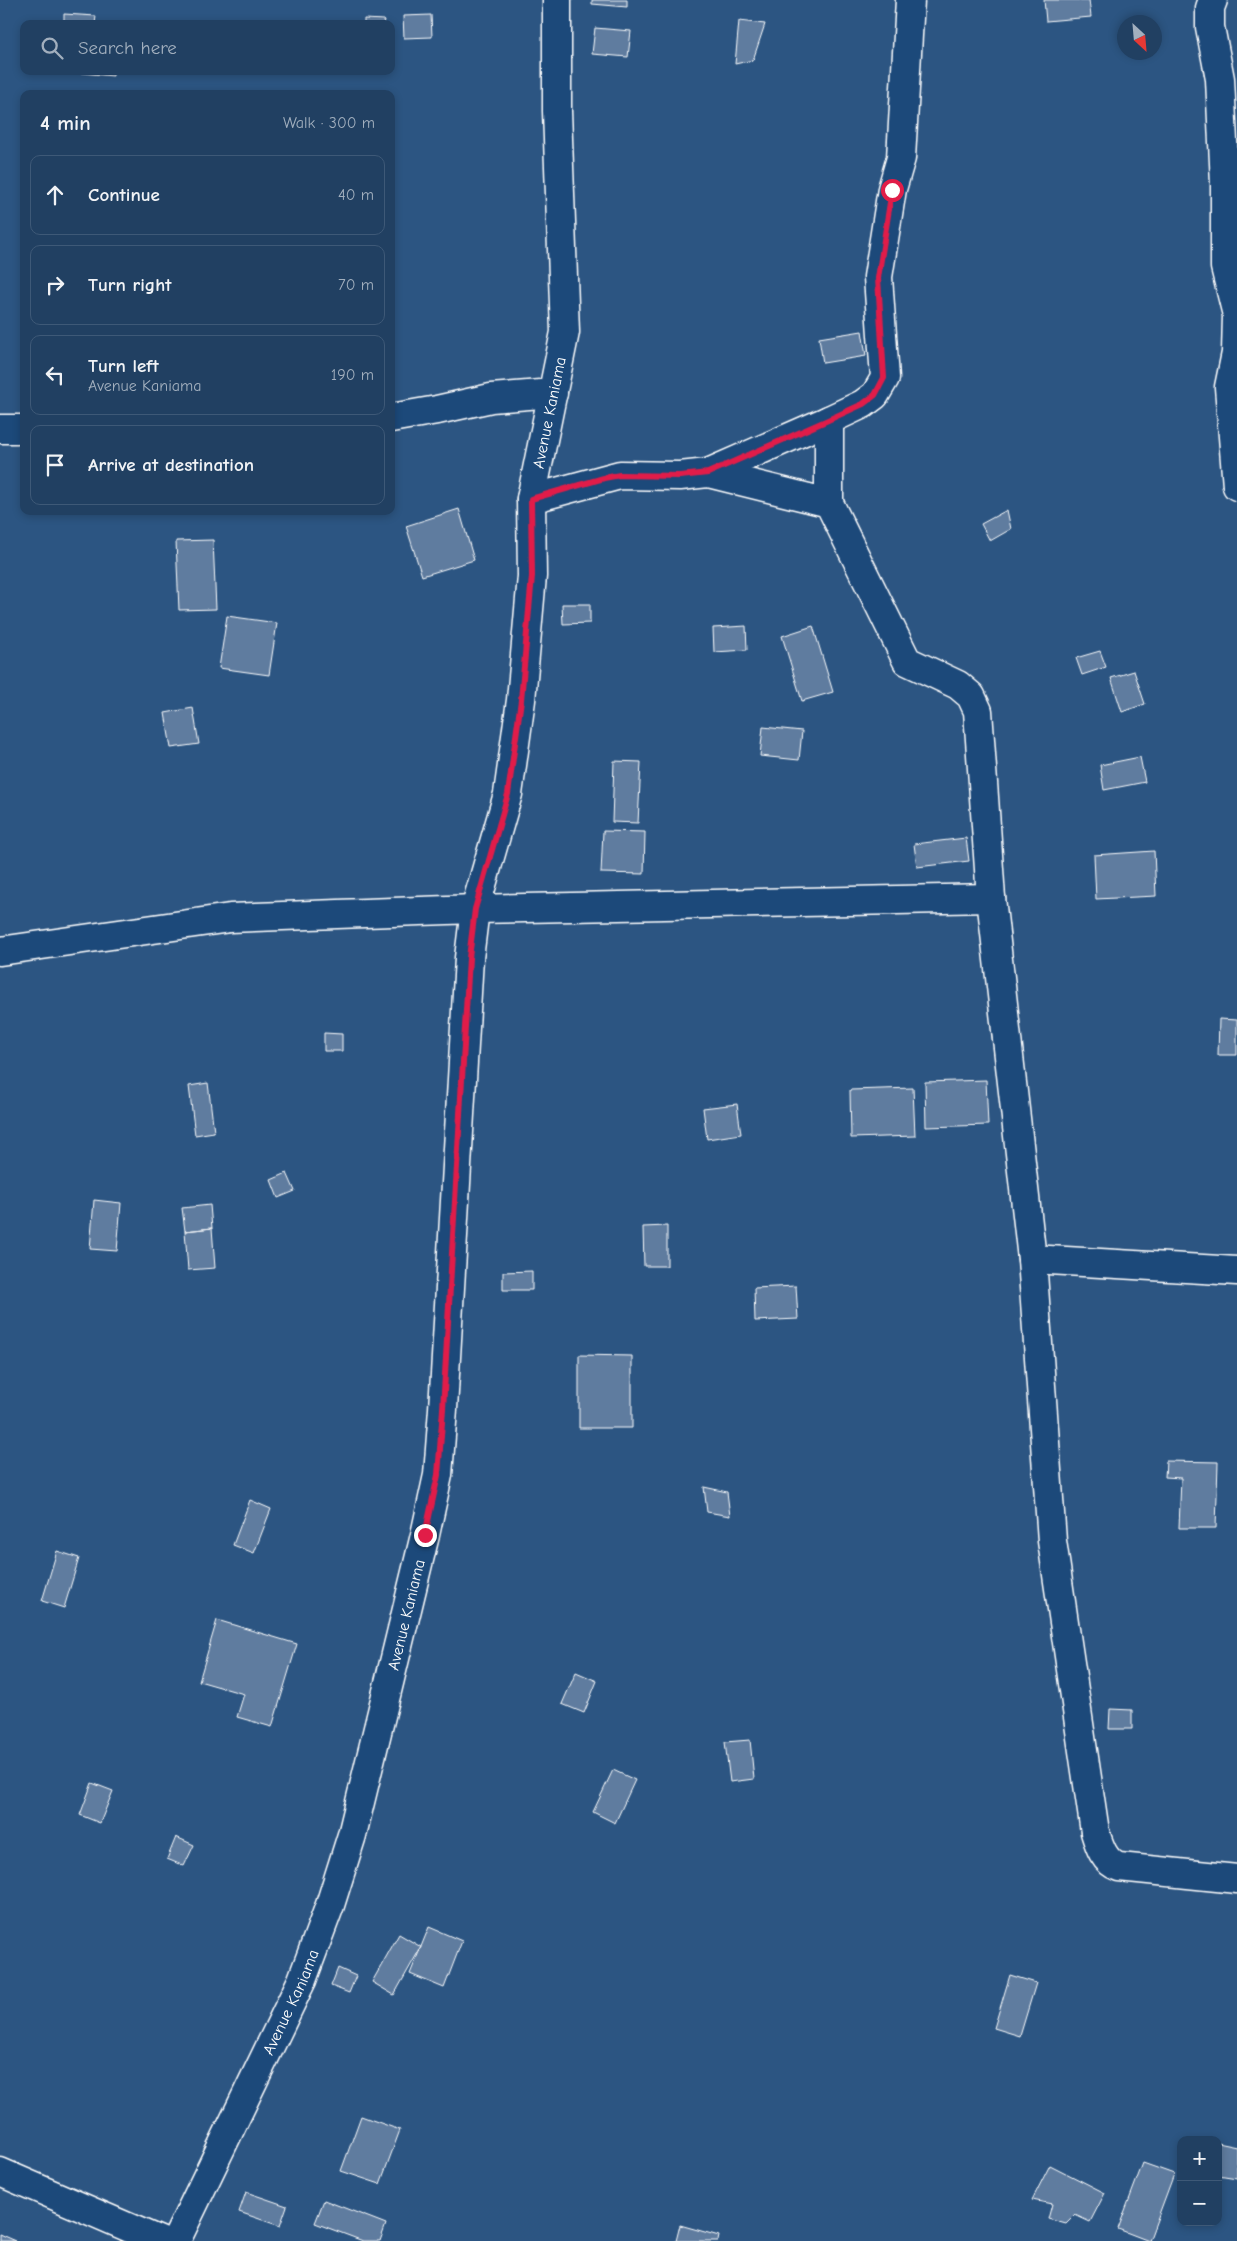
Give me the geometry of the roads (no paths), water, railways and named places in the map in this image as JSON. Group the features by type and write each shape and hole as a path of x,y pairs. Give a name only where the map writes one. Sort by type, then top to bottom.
{"street":[{"name":"Avenue Kaniama","path":"176,2241 302,1980 330,1905 352,1835 438,1475 465,1015 475,909 508,794 521,700 532,576 531,499 565,332 557,111 557,0"},
{"path":"531,499 620,475 680,476 708,473 863,404 875,395 884,378 878,278 892,190 901,158 910,0"},
{"path":"1213,0 1210,8 1210,27 1220,78 1225,267 1237,315 1236,353 1229,387 1237,486"},
{"path":"395,417 491,398 552,393"},
{"path":"828,420 829,503 907,661 958,685 971,696 978,711 991,898 1032,1259 1052,1541 1095,1832 1100,1847 1112,1865 1237,1879"},
{"path":"0,429 20,429"},
{"path":"708,473 829,503"},
{"path":"0,951 230,918 475,909 991,898"},
{"path":"1032,1259 1237,1271"},
{"path":"0,2172 160,2241"}]}
